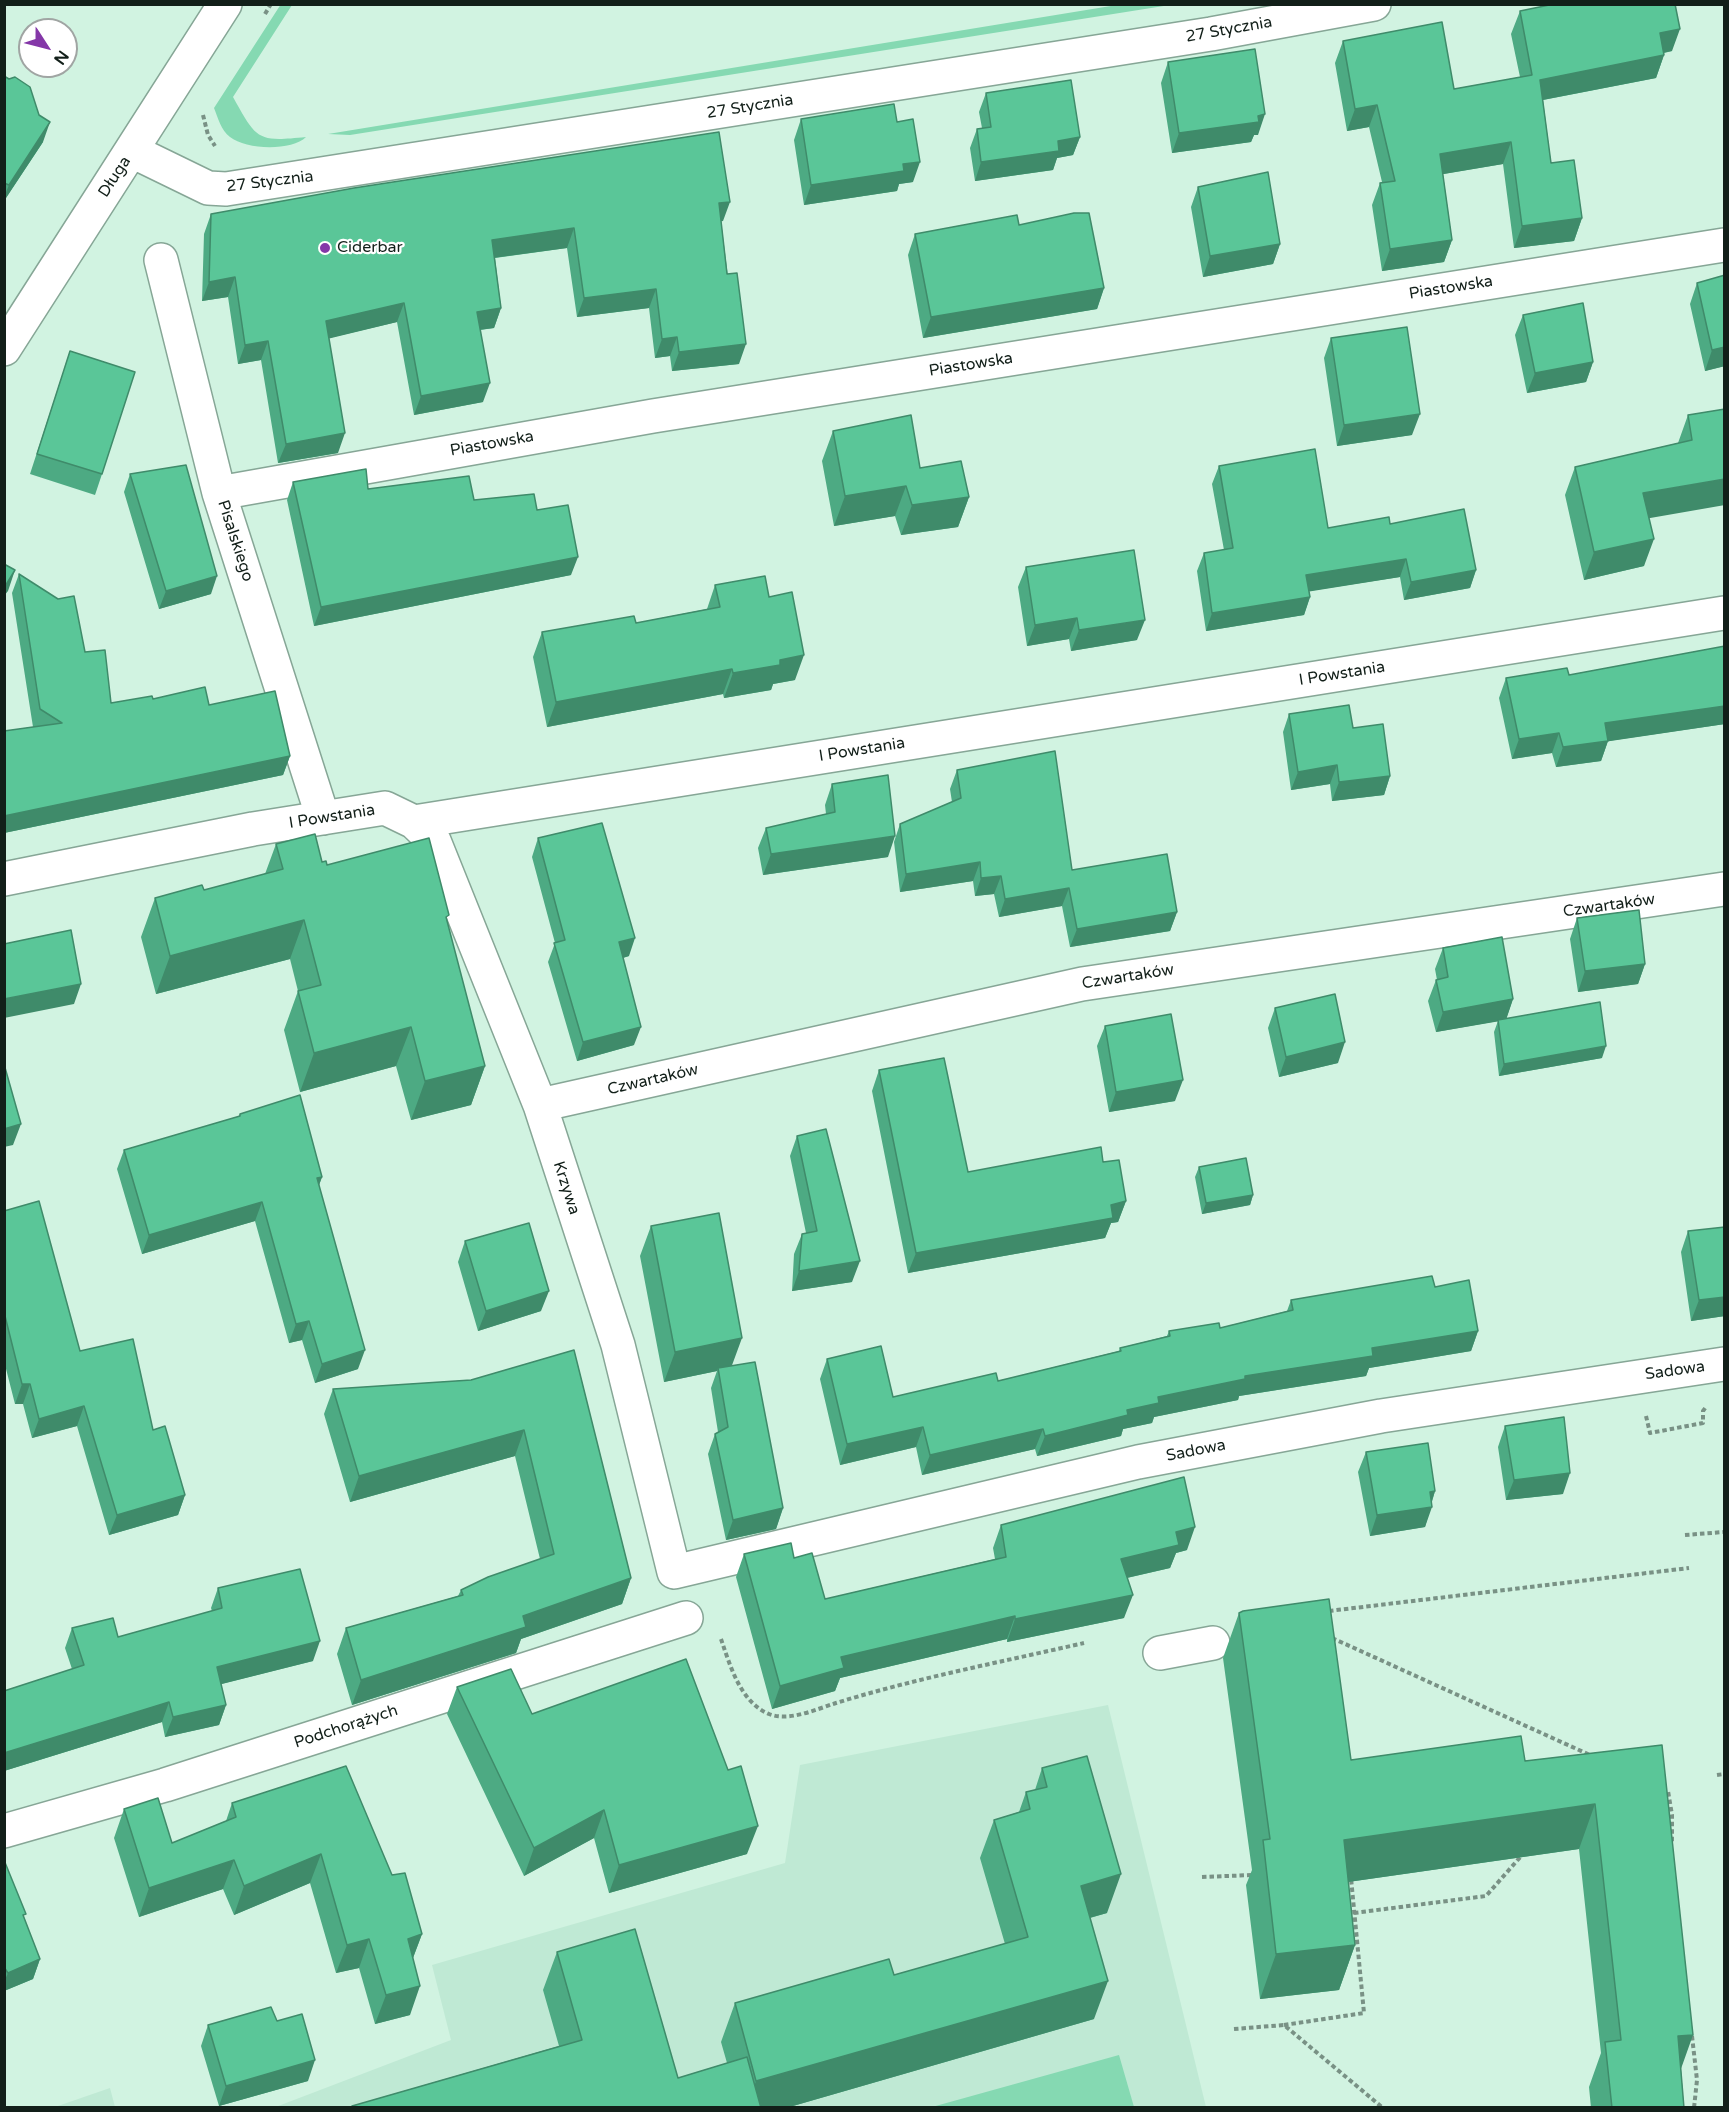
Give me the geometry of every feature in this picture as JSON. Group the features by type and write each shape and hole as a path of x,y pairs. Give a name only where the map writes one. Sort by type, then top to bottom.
{"street":[{"name":"Długa","path":"4,349 225,4"},
{"name":"27 Stycznia","path":"132,151 208,188 226,189 1211,34 1374,4"},
{"name":"Piastowska","path":"219,493 665,414 1725,245"},
{"name":"Pisalskiego","path":"161,260 219,493 323,818"},
{"name":"I Powstania","path":"4,879 253,829 385,808 414,822 1725,613"},
{"name":"Krzywa","path":"414,822 434,841 540,1105 618,1346 674,1572"},
{"name":"Czwartaków","path":"540,1105 1083,984 1725,889"},
{"name":"Sadowa","path":"674,1572 1138,1462 1381,1416 1725,1364"},
{"name":"Podchorążych","path":"4,1832 176,1781 686,1618"},
{"path":"1160,1653 1213,1643"}],"path":[{"path":"206,106 203,111 208,135 222,155"},
{"path":"1650,1433 1703,1423 1703,1412 1710,1402"},
{"path":"1685,1535 1725,1532"},
{"path":"1322,1612 1689,1568"},
{"path":"717,1628 735,1678 754,1702 770,1714 796,1715 901,1683 1084,1643"},
{"path":"1328,1647 1327,1636 1595,1758"},
{"path":"1717,1775 1725,1774"},
{"path":"1658,1787 1668,1791 1672,1815 1672,1853"},
{"path":"1354,1913 1486,1896 1527,1849"},
{"path":"1234,2029 1284,2025 1364,2013 1350,1872"},
{"path":"1202,1877 1259,1875"},
{"path":"1284,2025 1383,2108"},
{"path":"1692,2035 1697,2080 1694,2108"}],"shaded area":[{"path":"1108,1705 1206,2107 273,2108 451,2040 432,1965 785,1863 800,1765"},
{"path":"110,2088 115,2107 55,2107"}],"green space":[{"path":"281,4 292,5 233,97 248,122 260,135 277,139 306,137 299,142 280,147 247,144 237,141 224,131 214,108"},
{"path":"1123,4 1170,5 350,135 328,134"},
{"path":"1119,2055 1134,2107 932,2107"}],"building":[{"path":"1554,4 1675,4 1680,29 1660,33 1664,55 1540,80 1551,163 1574,160 1582,218 1522,226 1511,142 1440,154 1452,240 1390,249 1380,183 1395,181 1377,105 1355,109 1343,41 1442,22 1454,89 1532,75 1520,11"},
{"path":"1255,49 1265,114 1258,116 1259,122 1179,133 1168,62"},
{"path":"4,76 9,79 15,77 30,87 39,115 50,122 9,185 4,183"},
{"path":"1071,80 1080,137 1058,141 1059,151 981,162 977,129 991,127 986,93"},
{"path":"894,104 897,122 913,119 920,162 903,164 904,171 811,185 801,119"},
{"path":"719,132 730,202 719,203 727,274 737,273 746,344 679,352 677,337 662,339 656,289 584,298 574,228 492,240 501,308 477,312 490,383 421,396 404,303 326,321 345,433 286,444 268,341 245,345 235,277 209,282 211,214 354,188"},
{"path":"1268,172 1280,244 1210,256 1198,187"},
{"path":"1074,213 1089,213 1104,288 931,317 915,234 1017,215 1019,225"},
{"path":"1725,275 1725,347 1712,350 1697,283"},
{"path":"1583,303 1593,362 1535,373 1523,315"},
{"path":"1407,327 1420,414 1344,425 1331,338"},
{"path":"70,351 135,372 102,474 37,454"},
{"path":"1725,409 1725,479 1643,493 1654,539 1594,552 1575,467 1692,440 1688,415"},
{"path":"911,415 920,468 961,461 969,497 912,505 906,486 845,496 833,431"},
{"path":"1315,449 1328,528 1389,517 1390,524 1464,509 1476,570 1411,582 1406,559 1306,575 1310,597 1212,613 1204,553 1233,548 1219,466"},
{"path":"186,465 217,576 166,591 130,474"},
{"path":"366,469 368,489 469,476 474,500 534,494 537,510 568,505 578,557 321,607 293,482"},
{"path":"1134,550 1145,620 1079,630 1077,618 1035,625 1026,567"},
{"path":"4,564 15,570 4,588"},
{"path":"19,574 58,599 74,596 85,652 105,650 111,703 152,696 153,699 205,687 209,705 275,691 290,756 4,816 4,731 62,723 40,709"},
{"path":"765,576 769,597 792,592 804,655 780,660 780,665 733,673 732,669 556,702 542,632 634,616 636,623 720,607 715,585"},
{"path":"1725,646 1725,706 1605,723 1608,741 1563,747 1559,733 1519,739 1506,678 1567,668 1569,675"},
{"path":"1349,705 1353,728 1383,724 1390,776 1339,782 1337,765 1298,772 1289,714"},
{"path":"1055,751 1072,870 1167,854 1177,912 1077,929 1069,888 1005,899 1001,876 981,878 980,862 906,874 900,824 961,798 957,770"},
{"path":"888,775 895,836 771,854 766,828 835,812 832,784"},
{"path":"602,823 635,938 619,942 641,1027 583,1042 554,943 565,940 538,838"},
{"path":"315,834 322,862 326,861 327,865 429,838 449,915 446,917 485,1066 425,1081 411,1027 314,1053 298,991 321,985 304,920 170,956 155,898 202,885 204,890 283,869 276,844"},
{"path":"1639,910 1645,964 1585,971 1577,918"},
{"path":"71,930 81,984 4,999 4,944"},
{"path":"1502,937 1513,999 1443,1012 1436,980 1448,977 1443,948"},
{"path":"1335,994 1345,1042 1286,1057 1275,1008"},
{"path":"1600,1002 1606,1046 1504,1064 1498,1020"},
{"path":"1171,1014 1183,1080 1116,1092 1105,1026"},
{"path":"944,1058 968,1172 1101,1147 1103,1162 1119,1160 1126,1201 1111,1205 1113,1218 916,1253 879,1070"},
{"path":"4,1064 21,1124 4,1129"},
{"path":"300,1095 322,1177 317,1178 365,1350 322,1364 309,1321 296,1324 262,1202 149,1235 124,1150 240,1116 240,1114"},
{"path":"826,1129 860,1261 799,1271 802,1234 817,1231 797,1136"},
{"path":"1246,1158 1253,1195 1206,1203 1199,1167"},
{"path":"39,1201 80,1351 133,1339 153,1430 165,1426 185,1495 117,1515 84,1406 39,1419 30,1384 22,1384 4,1312 4,1211"},
{"path":"719,1213 742,1338 675,1352 651,1226"},
{"path":"529,1223 549,1291 486,1311 465,1241"},
{"path":"1725,1227 1725,1297 1699,1300 1688,1231"},
{"path":"1432,1276 1435,1287 1469,1280 1478,1331 1372,1348 1373,1356 1245,1376 1245,1379 1158,1397 1159,1403 1127,1410 1128,1415 1045,1436 1043,1429 930,1455 923,1427 847,1444 827,1359 881,1346 893,1397 996,1373 998,1381 1121,1351 1120,1348 1170,1336 1169,1331 1219,1323 1220,1328 1293,1310 1291,1300"},
{"path":"574,1350 631,1578 523,1616 526,1627 361,1680 346,1628 463,1595 461,1590 488,1577 554,1554 524,1430 359,1476 333,1389 471,1380"},
{"path":"755,1362 783,1508 733,1520 715,1434 728,1427 718,1368"},
{"path":"1564,1417 1570,1473 1514,1480 1505,1426"},
{"path":"1428,1443 1435,1491 1430,1492 1432,1507 1377,1515 1366,1452"},
{"path":"1184,1477 1195,1527 1176,1532 1179,1545 1121,1559 1133,1595 1015,1619 1015,1616 841,1657 844,1668 780,1686 744,1554 791,1543 794,1558 812,1553 825,1599 1006,1557 1001,1525"},
{"path":"300,1569 320,1641 217,1667 226,1705 173,1717 169,1702 4,1753 4,1691 84,1665 72,1628 113,1618 118,1637 222,1608 218,1588"},
{"path":"1329,1599 1351,1760 1521,1736 1525,1761 1662,1745 1693,2035 1678,2036 1684,2108 1612,2108 1605,2042 1621,2040 1595,1804 1344,1840 1355,1945 1276,1954 1263,1840 1270,1839 1239,1613"},
{"path":"686,1659 728,1770 741,1766 758,1826 619,1865 604,1810 534,1848 457,1687 511,1669 532,1714"},
{"path":"1087,1756 1121,1874 1081,1886 1108,1981 756,2081 735,2003 889,1959 894,1975 1028,1937 994,1820 1030,1809 1026,1792 1047,1787 1042,1768"},
{"path":"346,1766 392,1875 405,1873 422,1934 408,1939 420,1986 386,1995 369,1939 347,1945 321,1854 244,1886 234,1860 149,1888 124,1809 158,1798 172,1843 236,1817 232,1803"},
{"path":"4,1860 26,1914 23,1915 40,1959 8,1973 4,1967"},
{"path":"635,1929 678,2078 747,2057 761,2108 353,2108 352,2106 582,2040 557,1952"},
{"path":"271,2007 277,2021 302,2014 315,2060 226,2086 208,2025"}],"place":[{"name":"Ciderbar","path":"325,248"}]}
